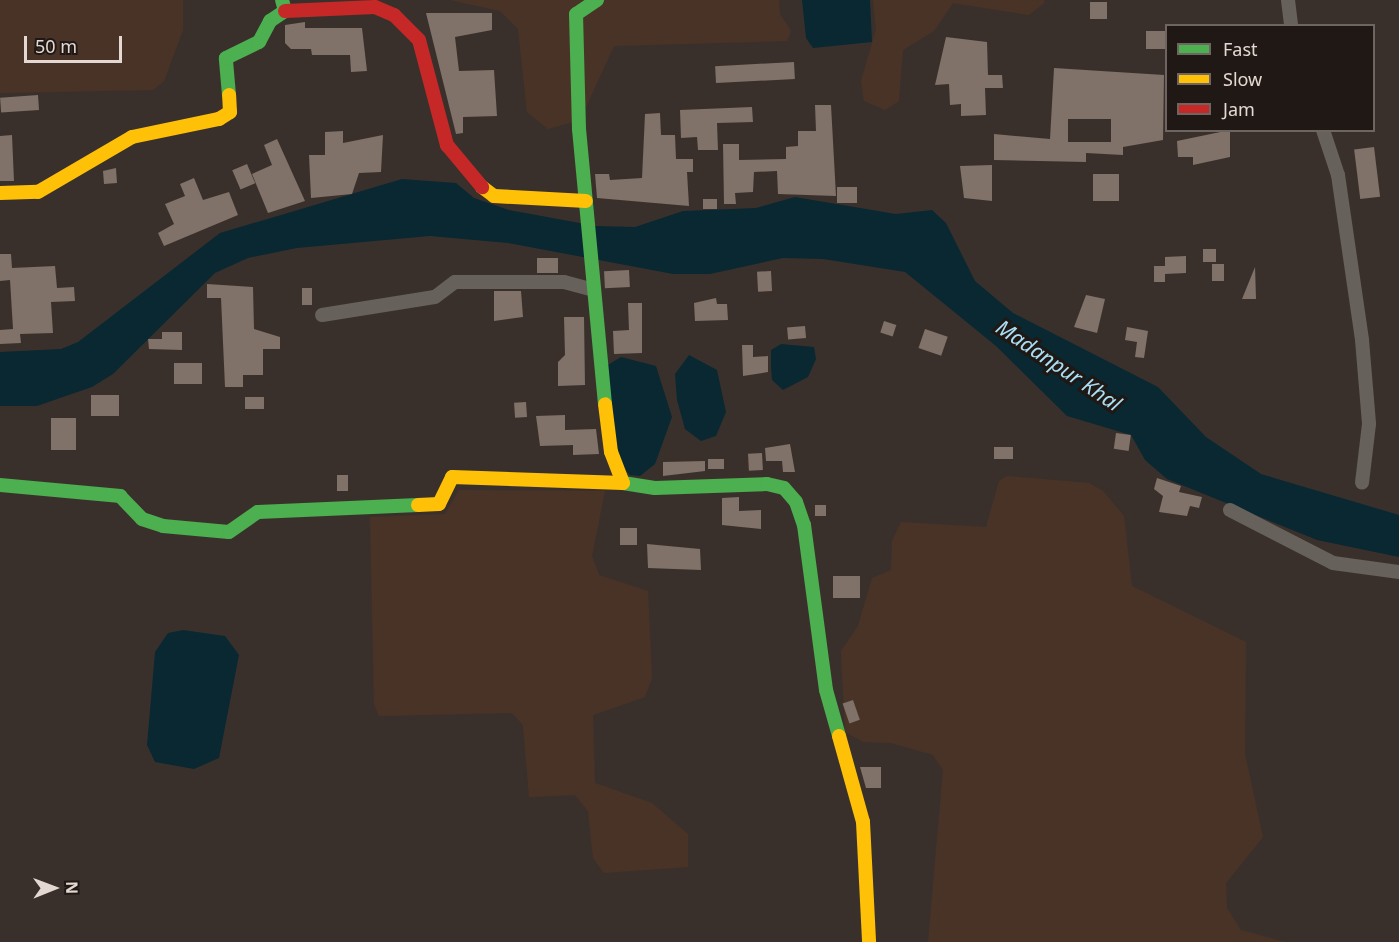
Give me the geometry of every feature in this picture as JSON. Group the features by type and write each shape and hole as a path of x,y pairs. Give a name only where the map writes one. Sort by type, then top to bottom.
{"street":[{"path":"597,0 576,14 586,201 593,290 611,452 623,483"},
{"path":"1288,0 1291,24"},
{"path":"0,193 38,192 65,181 132,137 219,119 230,112 232,101 226,58 259,42 270,21 283,6 375,7 394,15 419,40 447,145 476,183 494,196 586,201"},
{"path":"1324,132 1338,176 1362,340 1369,424 1362,483"},
{"path":"322,315 435,297 455,282 564,282 593,290"},
{"path":"0,485 120,496 142,519 163,526 229,532 258,512 439,504 452,477 623,483 655,488 767,484 784,488 796,502 804,525 826,690 863,822 868,942"},
{"path":"1230,510 1333,563 1399,572"}],"shaded area":[{"path":"0,0 183,0 183,30 164,81 153,90 0,93"},
{"path":"450,0 779,0 780,14 791,31 787,41 614,46 580,120 548,129 527,112 518,29 500,11"},
{"path":"873,0 1044,0 1044,3 1029,15 953,3 934,31 903,50 899,101 885,110 864,101 861,81 876,30"},
{"path":"1007,476 1089,483 1103,491 1124,516 1132,586 1246,642 1245,754 1263,837 1226,883 1227,908 1241,930 1285,942 928,942 943,770 933,755 891,743 863,742 845,732 841,651 858,626 872,578 891,570 892,541 901,522 986,527 999,481"},
{"path":"459,490 605,491 592,556 599,575 648,591 652,678 645,697 593,715 595,783 652,803 688,834 688,867 604,873 593,858 588,811 575,795 529,797 523,725 512,713 379,716 374,704 370,517 445,514"}],"water":[{"path":"802,0 870,0 872,42 813,48 806,38"},
{"name":"Madanpur Khal","path":"402,179 456,183 474,198 509,210 596,226 635,227 683,211 756,208 795,197 896,214 932,210 946,223 975,281 1013,313 1158,387 1206,437 1261,474 1399,515 1399,557 1317,540 1167,479 1145,460 1131,435 1067,416 996,346 905,272 823,259 783,258 710,274 673,274 508,243 430,236 297,248 248,258 215,273 113,374 92,387 37,406 0,406 0,352 61,349 78,342 220,233"},
{"path":"781,344 814,347 816,359 808,377 783,390 772,380 771,367 771,350"},
{"path":"689,355 717,370 726,412 716,436 701,441 685,429 677,400 675,374"},
{"path":"621,357 656,366 672,417 655,464 640,476 630,475 618,463 606,366"},
{"path":"183,630 225,636 239,655 219,758 194,769 155,762 147,745 155,652 168,633"}],"building":[{"path":"1090,2 1107,2 1107,19 1090,19"},
{"path":"426,13 492,13 492,30 455,37 459,71 494,70 497,116 463,117 463,133 456,134"},
{"path":"305,22 305,28 362,28 367,71 351,72 350,55 312,55 311,49 291,49 285,43 285,25"},
{"path":"1146,31 1165,31 1165,49 1146,49"},
{"path":"946,37 987,42 988,75 1002,75 1003,88 985,88 986,115 961,116 961,104 950,105 949,84 935,85"},
{"path":"794,62 795,79 716,83 715,66"},
{"path":"1054,68 1164,75 1163,140 1123,147 1123,155 1086,153 1086,162 994,160 994,134 1050,139","holes":["1068,119 1111,119 1111,142 1068,142"]},
{"path":"38,95 39,110 1,113 0,98"},
{"path":"815,105 831,105 836,196 778,194 777,171 754,172 753,192 735,193 736,204 724,204 723,144 739,144 739,160 786,159 786,147 798,146 798,131 816,131"},
{"path":"752,107 753,122 717,123 718,150 698,150 697,137 681,138 680,110"},
{"path":"660,113 661,135 675,135 676,159 693,159 693,172 687,172 689,206 597,198 595,174 609,174 610,180 642,178 645,114"},
{"path":"343,131 343,143 383,135 381,172 359,173 352,194 311,198 309,155 325,155 325,132"},
{"path":"1230,132 1230,157 1193,165 1193,157 1178,157 1177,141"},
{"path":"12,135 14,181 0,181 0,136"},
{"path":"277,139 305,201 268,213 252,174 272,165 264,145"},
{"path":"1374,147 1380,197 1360,199 1354,149"},
{"path":"247,164 255,183 240,190 232,170"},
{"path":"992,165 992,201 964,198 960,166"},
{"path":"116,168 117,183 104,184 103,171"},
{"path":"1093,174 1119,174 1119,201 1093,201"},
{"path":"194,178 203,200 229,192 238,215 164,246 158,233 174,224 165,204 185,196 180,184"},
{"path":"837,187 857,187 857,203 837,203"},
{"path":"703,199 717,199 717,209 703,209"},
{"path":"1203,249 1216,249 1216,262 1203,262"},
{"path":"0,254 11,254 12,268 55,266 57,288 74,287 75,301 51,302 53,333 20,334 21,343 0,344 0,330 13,329 10,280 0,281"},
{"path":"1186,256 1186,273 1165,274 1165,282 1154,282 1154,266 1165,266 1165,257"},
{"path":"537,258 558,258 558,273 537,273"},
{"path":"1212,264 1224,264 1224,281 1212,281"},
{"path":"1255,267 1256,299 1242,299"},
{"path":"629,270 630,287 605,288 604,271"},
{"path":"771,271 772,291 758,292 757,272"},
{"path":"207,284 253,287 254,329 280,337 280,349 263,349 263,375 243,375 243,387 225,387 221,298 207,298"},
{"path":"302,288 312,288 312,305 302,305"},
{"path":"494,291 521,291 523,317 494,321"},
{"path":"1086,295 1105,299 1097,333 1074,327"},
{"path":"716,298 717,304 727,304 728,320 695,321 694,303"},
{"path":"628,303 642,303 642,353 614,354 613,331 629,330"},
{"path":"564,317 584,317 585,385 558,386 558,362 565,355"},
{"path":"884,321 896,325 893,336 880,332"},
{"path":"805,326 806,338 788,340 787,328"},
{"path":"1127,327 1148,331 1144,358 1135,357 1137,342 1125,340"},
{"path":"925,329 948,337 941,356 918,348"},
{"path":"162,332 182,332 182,350 149,349 148,339 162,339"},
{"path":"742,345 753,345 753,357 768,356 768,372 743,376"},
{"path":"174,363 202,363 202,384 174,384"},
{"path":"91,395 119,395 119,416 91,416"},
{"path":"245,397 264,397 264,409 245,409"},
{"path":"526,402 527,417 515,418 514,403"},
{"path":"565,415 565,430 596,429 599,454 573,455 573,445 540,446 536,416"},
{"path":"51,418 76,418 76,450 51,450"},
{"path":"1116,433 1131,435 1129,451 1114,449"},
{"path":"790,444 795,472 783,472 782,461 766,461 765,448"},
{"path":"994,447 1013,447 1013,459 994,459"},
{"path":"762,453 763,470 749,471 748,454"},
{"path":"708,459 724,459 724,469 708,469"},
{"path":"705,461 705,471 663,476 663,462"},
{"path":"337,475 348,475 348,491 337,491"},
{"path":"1157,478 1181,486 1179,492 1202,497 1199,508 1190,506 1187,516 1159,512 1163,496 1154,489"},
{"path":"739,497 739,511 761,510 761,529 722,525 722,498"},
{"path":"815,505 826,505 826,516 815,516"},
{"path":"620,528 637,528 637,545 620,545"},
{"path":"647,544 700,549 701,570 648,568"},
{"path":"833,576 860,576 860,598 833,598"},
{"path":"853,700 860,720 849,723 843,704"},
{"path":"860,767 881,767 881,788 866,788"}],"traffic: fast":[{"path":"229,95 226,58 259,42 270,21 285,11 282,0"},
{"path":"597,0 576,14 579,129 605,404"},
{"path":"623,483 655,488 767,484 784,488 796,502 804,525 826,690 839,736"},
{"path":"0,485 120,496 142,519 163,526 229,532 258,512 418,505"}],"traffic: slow":[{"path":"0,193 38,192 132,137 219,119 230,112 229,95"},
{"path":"482,187 494,196 586,201"},
{"path":"418,505 439,504 452,477 623,483 611,452 605,404"},
{"path":"839,736 863,822 869,942"}],"traffic: jam":[{"path":"285,11 375,7 394,15 419,40 447,145 482,187"}]}
